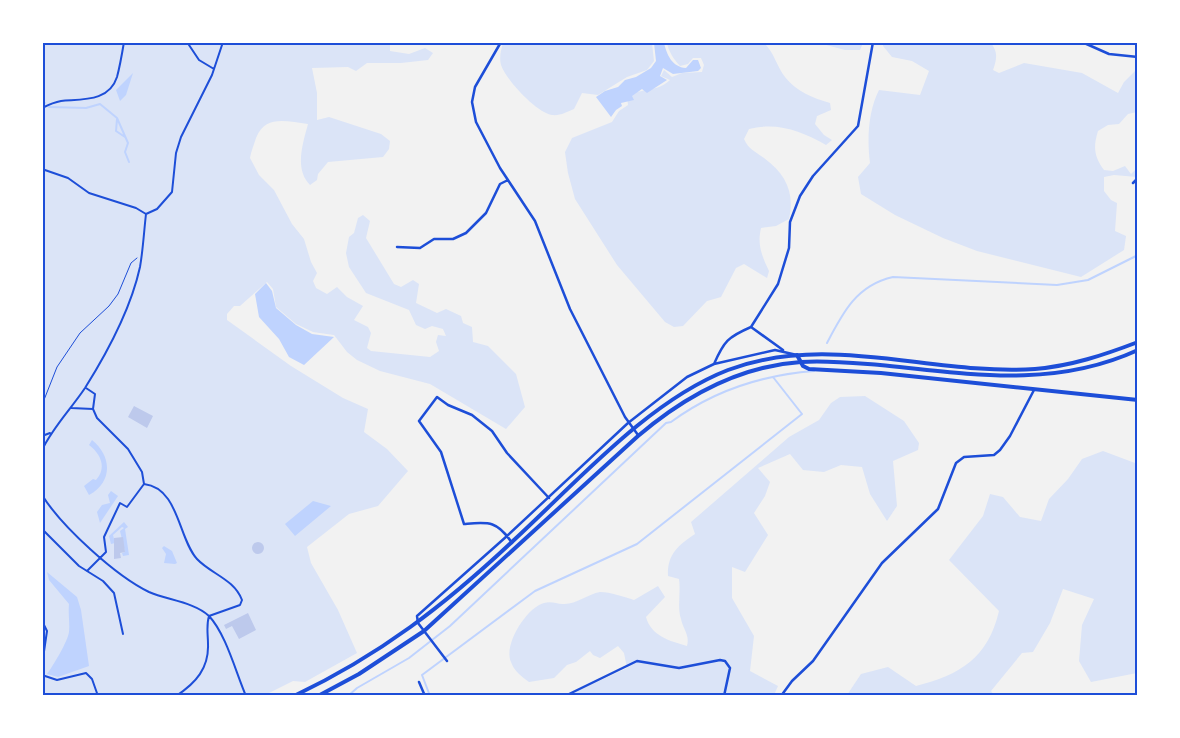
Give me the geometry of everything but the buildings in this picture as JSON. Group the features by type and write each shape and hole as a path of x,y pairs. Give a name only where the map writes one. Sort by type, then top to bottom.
{"main road":[{"path":"294,696 355,665 418,623 512,543 633,430 666,404 712,377 752,363 808,354 866,356 992,369 1034,369 1082,362 1138,342"},
{"path":"318,696 359,674 424,631 638,436 669,410 716,384 754,370 801,362 845,362 960,374 1033,376 1090,367 1138,350"},
{"path":"796,355 808,369 881,373 1138,400"}],"street":[{"path":"42,108 59,101 87,100 104,93 112,86 117,77 124,42"},
{"path":"187,42 199,60 214,69"},
{"path":"146,214 157,209 172,192 176,153 180,137 212,75 223,42"},
{"path":"501,42 478,78 472,102 476,122 508,180 535,221 570,309 628,423 638,436"},
{"path":"714,364 724,344 732,336 751,327 778,284 789,248 790,222 800,196 813,176 858,126 873,42"},
{"path":"1082,42 1109,54 1138,56"},
{"path":"42,169 68,178 89,193 136,208 146,214"},
{"path":"1133,183 1138,178"},
{"path":"397,247 420,248 434,239 453,239 466,233 486,213 500,184 508,180"},
{"path":"42,450 50,433 85,387 118,328 140,268 146,214"},
{"path":"751,327 783,350 796,355"},
{"path":"447,661 418,623 416,616 549,498 628,423 687,377 714,364 775,350 783,350"},
{"path":"85,387 95,394 94,409 101,422 112,430 128,449 142,472 144,484 127,507 120,503 104,537 106,552 87,571"},
{"path":"781,696 792,680 813,662 882,564 938,509 956,463 964,456 994,455 1000,450 1010,436 1034,390"},
{"path":"512,543 507,536 489,522 464,524 441,452 419,421 437,397 448,405 464,410 492,431 507,453 549,498"},
{"path":"70,408 94,409"},
{"path":"42,436 50,433"},
{"path":"144,484 153,485 172,505 198,559 228,580 240,595 242,600 240,605 209,616"},
{"path":"42,495 68,526 100,558 126,579 150,592 198,609 209,616 220,632 246,696"},
{"path":"42,529 79,566 103,581 114,593 123,634"},
{"path":"176,696 201,674 207,660 206,626 209,616"},
{"path":"42,621 47,631 42,665"},
{"path":"565,696 637,661 679,668 720,660 725,661 730,668 724,696"},
{"path":"42,675 57,680 86,673 92,679 98,696"},
{"path":"419,682 425,696"}],"path":[{"path":"42,405 57,367 80,333 109,306 118,294 130,263 141,254"}],"shaded area":[{"path":"390,42 390,51 409,54 425,48 433,53 428,60 401,63 367,63 356,71 348,67 312,68 317,93 317,120 329,117 381,134 390,141 389,149 383,157 328,162 318,174 317,180 310,185 305,179 301,164 302,147 308,124 278,121 265,125 260,130 250,158 259,175 274,190 292,224 304,239 311,262 317,273 313,281 316,288 327,294 337,287 347,297 363,306 354,320 368,327 371,333 367,348 371,351 430,357 439,351 436,342 438,335 446,336 443,329 432,326 425,329 416,325 409,310 366,293 349,267 346,253 349,237 354,233 358,218 363,215 370,221 366,238 394,284 401,287 413,280 419,284 416,303 437,313 446,309 461,316 463,323 472,327 473,342 488,346 516,374 525,407 506,429 430,384 380,371 357,360 347,352 334,335 313,332 296,324 276,307 273,289 267,282 240,306 234,306 227,314 227,320 291,366 343,398 368,409 364,432 387,449 408,471 378,506 349,514 307,547 311,563 338,610 357,653 305,682 293,681 265,695 43,695 42,43"},
{"path":"503,43 652,43 654,61 647,70 627,77 598,95 582,93 574,109 558,115 546,113 523,95 509,79 500,62"},
{"path":"667,43 764,43 782,73 795,87 806,94 830,103 831,110 817,116 815,124 824,135 832,140 826,145 798,132 780,127 749,129 744,139 746,143 772,164 783,177 790,192 791,210 789,219 776,226 761,228 760,245 769,271 767,278 744,264 736,268 721,297 707,301 683,326 674,327 665,322 617,265 575,199 565,152 572,138 612,122 619,111 628,105 627,96 655,88 670,80 661,76 664,70 672,77 682,73 702,72 704,65 701,58 693,58 688,64 680,66 672,55"},
{"path":"819,43 863,43 860,50 845,50"},
{"path":"883,43 991,43 995,49 996,56 993,70 999,73 1024,63 1082,73 1118,93 1124,82 1137,71 1137,112 1128,114 1119,124 1108,125 1098,131 1095,142 1096,156 1104,170 1113,171 1125,166 1131,174 1137,168 1137,177 1114,175 1104,177 1104,191 1111,200 1117,203 1115,231 1126,236 1124,250 1081,277 977,251 943,238 895,215 861,194 858,177 870,163 869,126 875,98 879,90 920,95 929,71 912,61 892,57 883,46"},
{"path":"865,396 904,421 919,443 918,450 893,461 897,506 887,521 870,494 862,467 841,465 824,472 803,470 790,454 758,468 770,482 765,496 754,513 768,535 745,572 732,567 732,598 754,636 750,671 778,686 774,695 569,695 627,668 624,653 618,646 600,658 593,655 590,651 576,662 567,665 554,678 529,682 516,671 509,655 510,646 524,619 537,606 549,602 568,604 600,592 634,600 658,586 665,597 646,617 648,623 662,637 687,646 687,635 680,614 679,579 668,576 668,569 669,562 675,551 683,542 695,534 691,522 789,437 819,420 831,403 840,397"},
{"path":"1103,451 1135,463 1137,470 1137,673 1091,682 1079,661 1082,625 1094,599 1063,589 1050,623 1033,652 1022,653 991,691 994,695 847,695 861,674 888,667 916,686 946,676 970,662 988,641 999,611 949,560 983,516 990,494 1003,497 1020,517 1041,521 1049,499 1068,479 1082,459"}],"water":[{"path":"654,43 664,43 669,56 677,65 686,68 693,60 698,60 701,68 698,71 673,74 663,68 660,76 667,80 647,93 642,89 632,96 634,100 621,103 622,106 611,117 596,97 605,91 618,87 625,80 636,77 651,68 656,61"},
{"path":"133,73 126,95 120,101 116,90"},
{"path":"266,283 272,291 276,308 296,325 312,334 334,337 304,365 289,357 279,339 259,317 255,294"},
{"path":"92,440 99,446 106,461 107,469 102,483 97,490 89,495 84,486 93,479 96,480 102,466 97,453 89,445"},
{"path":"111,491 118,496 100,523 97,512 102,505 110,503 108,495"},
{"path":"313,501 331,506 295,536 285,524"},
{"path":"124,522 128,527 125,529 129,555 123,556 122,553 125,552 120,531 124,528 122,527 113,535 115,543 111,544 109,536"},
{"path":"164,546 172,551 177,563 164,563 166,554 162,548"},
{"path":"47,572 77,597 81,610 89,666 58,677 47,674 68,636 69,604 49,580"}],"waterway":[{"path":"49,107 86,108 100,104 117,118 128,143 125,152 129,162"},
{"path":"117,119 116,131 125,137"},
{"path":"827,343 852,301 870,286 893,277 1057,285 1088,280 1138,255"},
{"path":"348,696 357,688 409,658 450,626 666,423 671,422 721,393 739,386 776,376 814,371"},
{"path":"430,696 422,675 535,591 637,544 802,414 773,377"}]}
